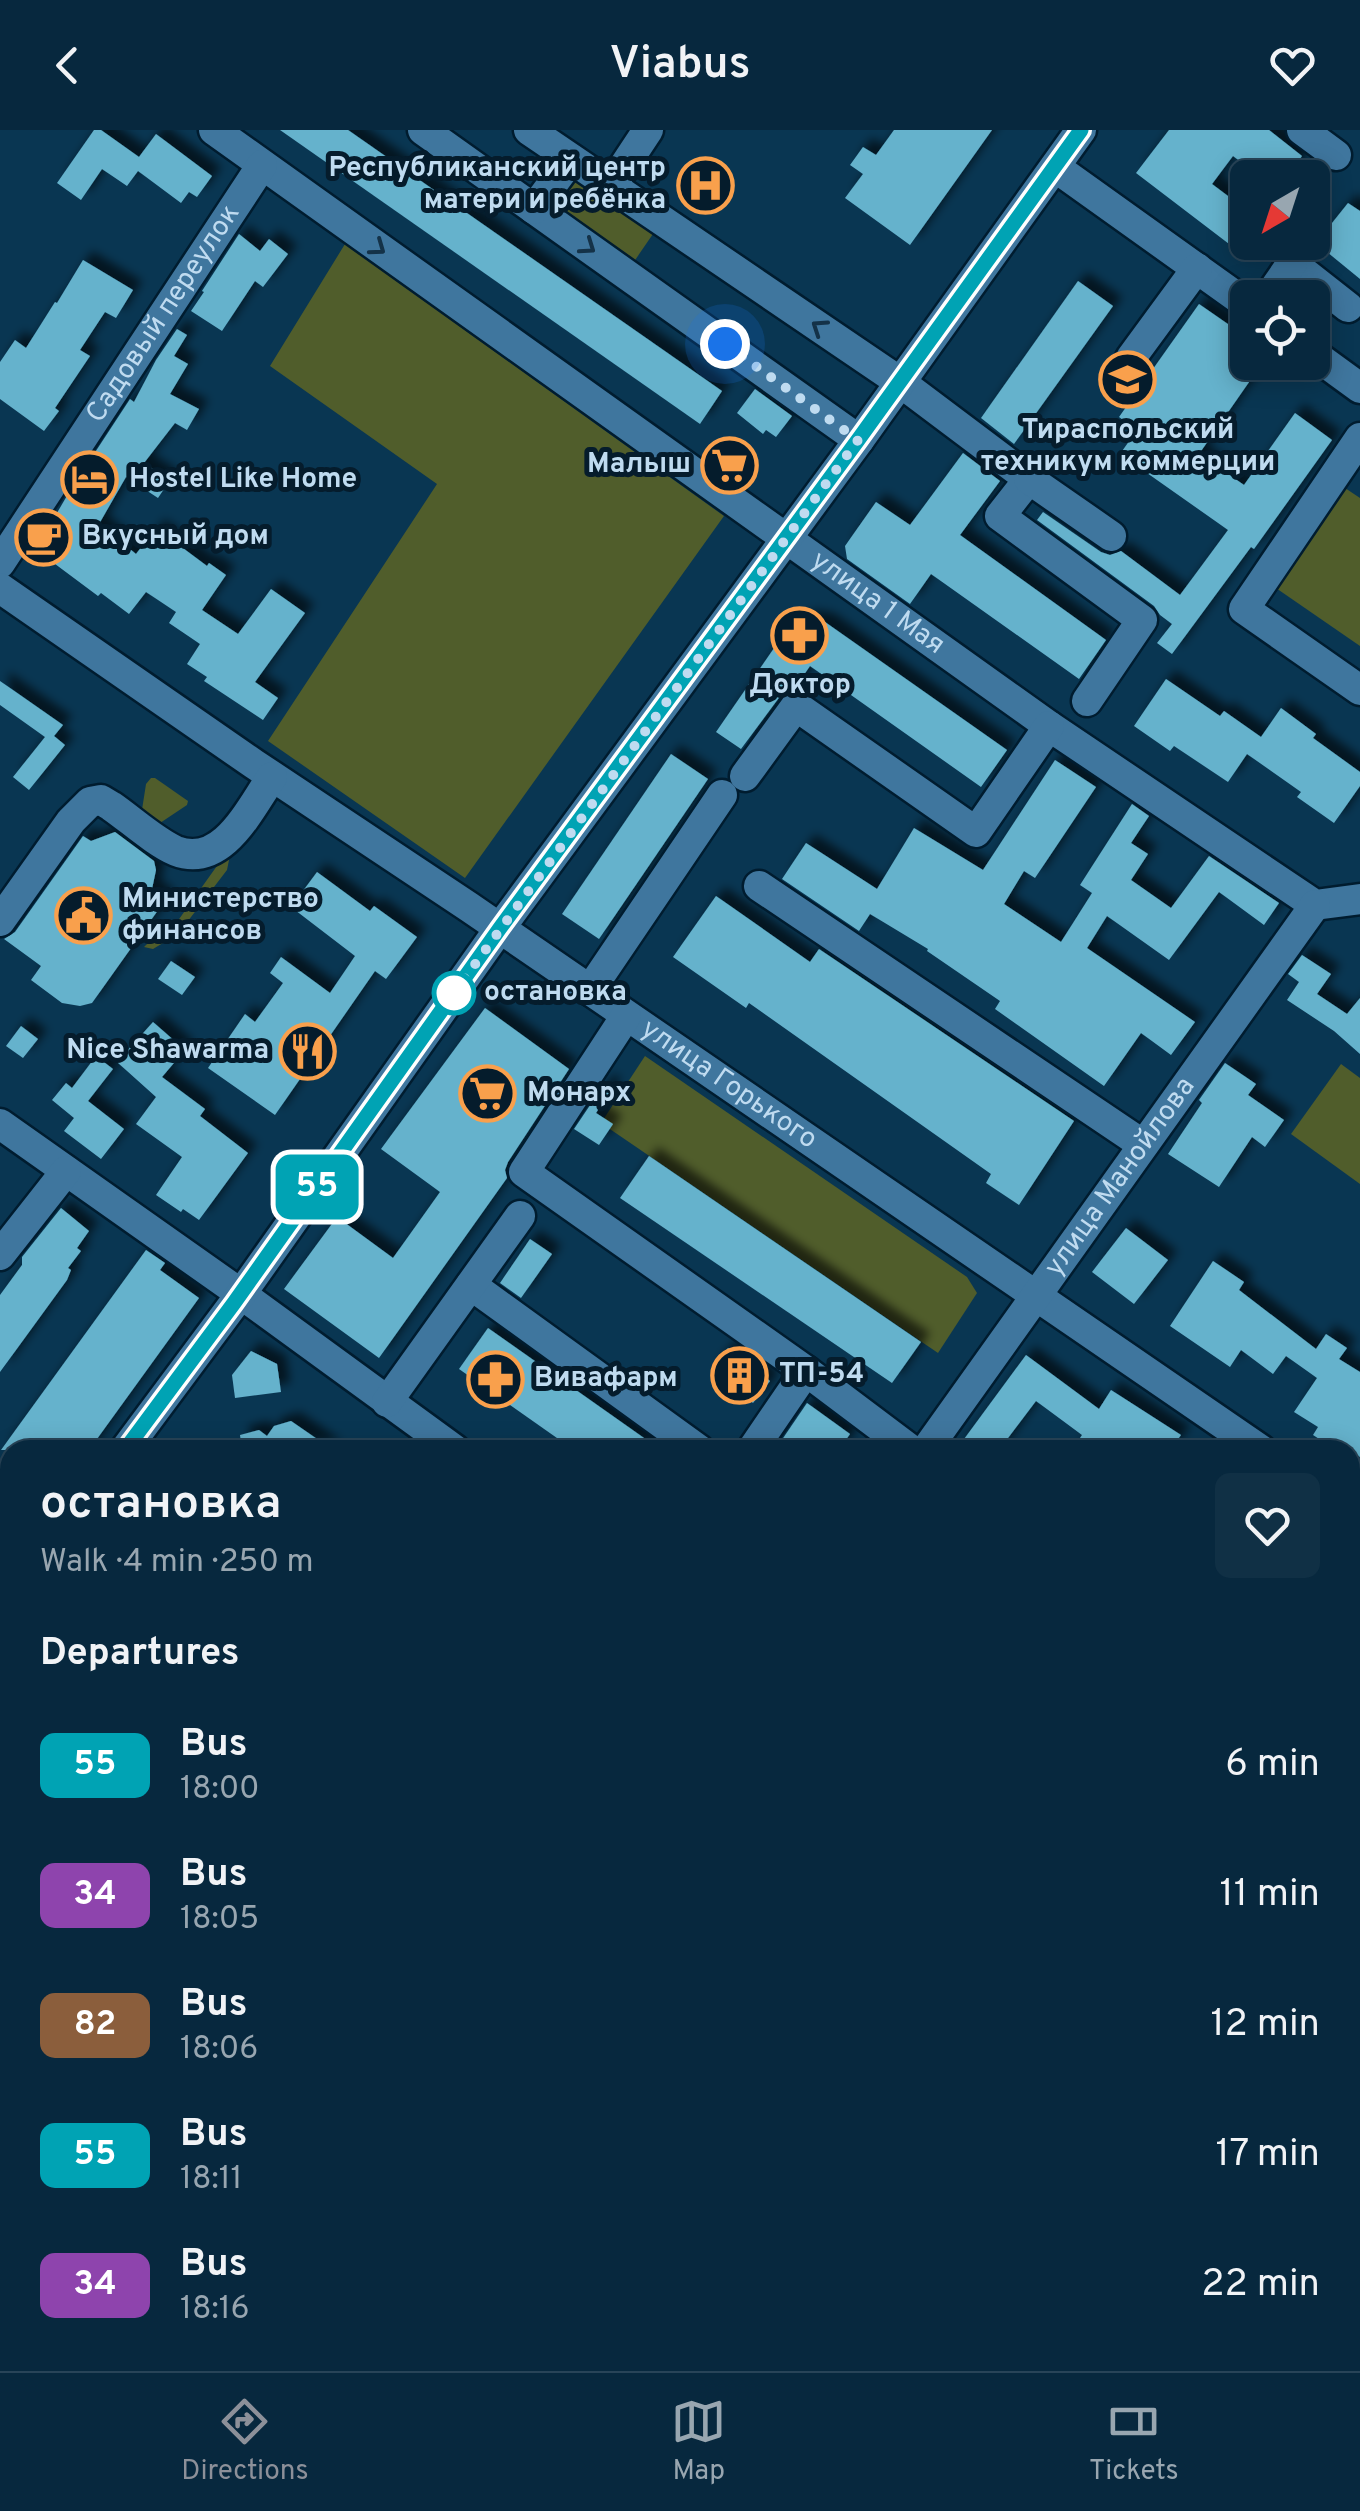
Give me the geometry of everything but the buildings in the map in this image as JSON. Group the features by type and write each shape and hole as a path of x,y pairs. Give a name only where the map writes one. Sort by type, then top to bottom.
{"street":[{"name":"улица 1 Мая","path":"214,130 1049,726 1314,905"},
{"path":"423,130 858,440"},
{"path":"529,130 900,382 1110,536"},
{"path":"611,186 648,130"},
{"path":"132,1440 1081,130"},
{"path":"1302,130 1336,154"},
{"path":"534,209 572,159"},
{"name":"Садовый переулок","path":"0,563 262,165"},
{"path":"1055,166 1230,292"},
{"path":"1297,260 1348,308"},
{"path":"1131,358 1197,268"},
{"path":"1330,364 1358,382"},
{"path":"1360,438 1244,609 1360,690"},
{"path":"1029,479 1000,516 1142,620 1088,700"},
{"name":"улица Горького","path":"0,588 1246,1440"},
{"path":"590,990 734,786 796,706 976,832 1049,726"},
{"path":"0,921 90,802 101,800 112,806 174,850 208,853 230,836 272,777"},
{"path":"760,886 1142,1144"},
{"path":"1314,905 1360,899"},
{"name":"улица Манойлова","path":"933,1440 1314,905"},
{"path":"626,1016 524,1172 898,1440"},
{"path":"0,1124 241,1294 438,1440"},
{"path":"0,1256 66,1171"},
{"path":"388,1402 520,1216"},
{"path":"470,1285 685,1440"},
{"path":"759,1440 806,1372"}],"green space":[{"path":"578,177 655,231 631,266 553,212"},
{"path":"345,244 724,516 465,878 268,741 437,484 270,366"},
{"path":"1342,486 1360,498 1360,646 1273,586"},
{"path":"151,778 188,801 154,827 141,816 146,784"},
{"path":"224,856 229,860 227,870 178,934 153,949 144,947 172,929"},
{"path":"645,1056 967,1277 977,1293 938,1353 601,1123"},
{"path":"1341,1064 1360,1078 1360,1184 1291,1134"}],"bus line":[{"name":"55","path":"132,1440 1081,130"}],"place":[{"name":"Республиканский центр матери и ребёнка","path":"705,185"},
{"name":"Тираспольский техникум коммерции","path":"1128,380"},
{"name":"Малыш","path":"730,465"},
{"name":"Hostel Like Home","path":"90,480"},
{"name":"Вкусный дом","path":"43,537"},
{"name":"Доктор","path":"800,635"},
{"name":"Министерство финансов","path":"83,916"},
{"name":"остановка","path":"454,993"},
{"name":"Nice Shawarma","path":"308,1051"},
{"name":"Монарх","path":"488,1094"},
{"name":"ТП-54","path":"740,1375"},
{"name":"Вивафарм","path":"495,1379"}],"route":[{"path":"454,993 858,440 725,344"}]}
